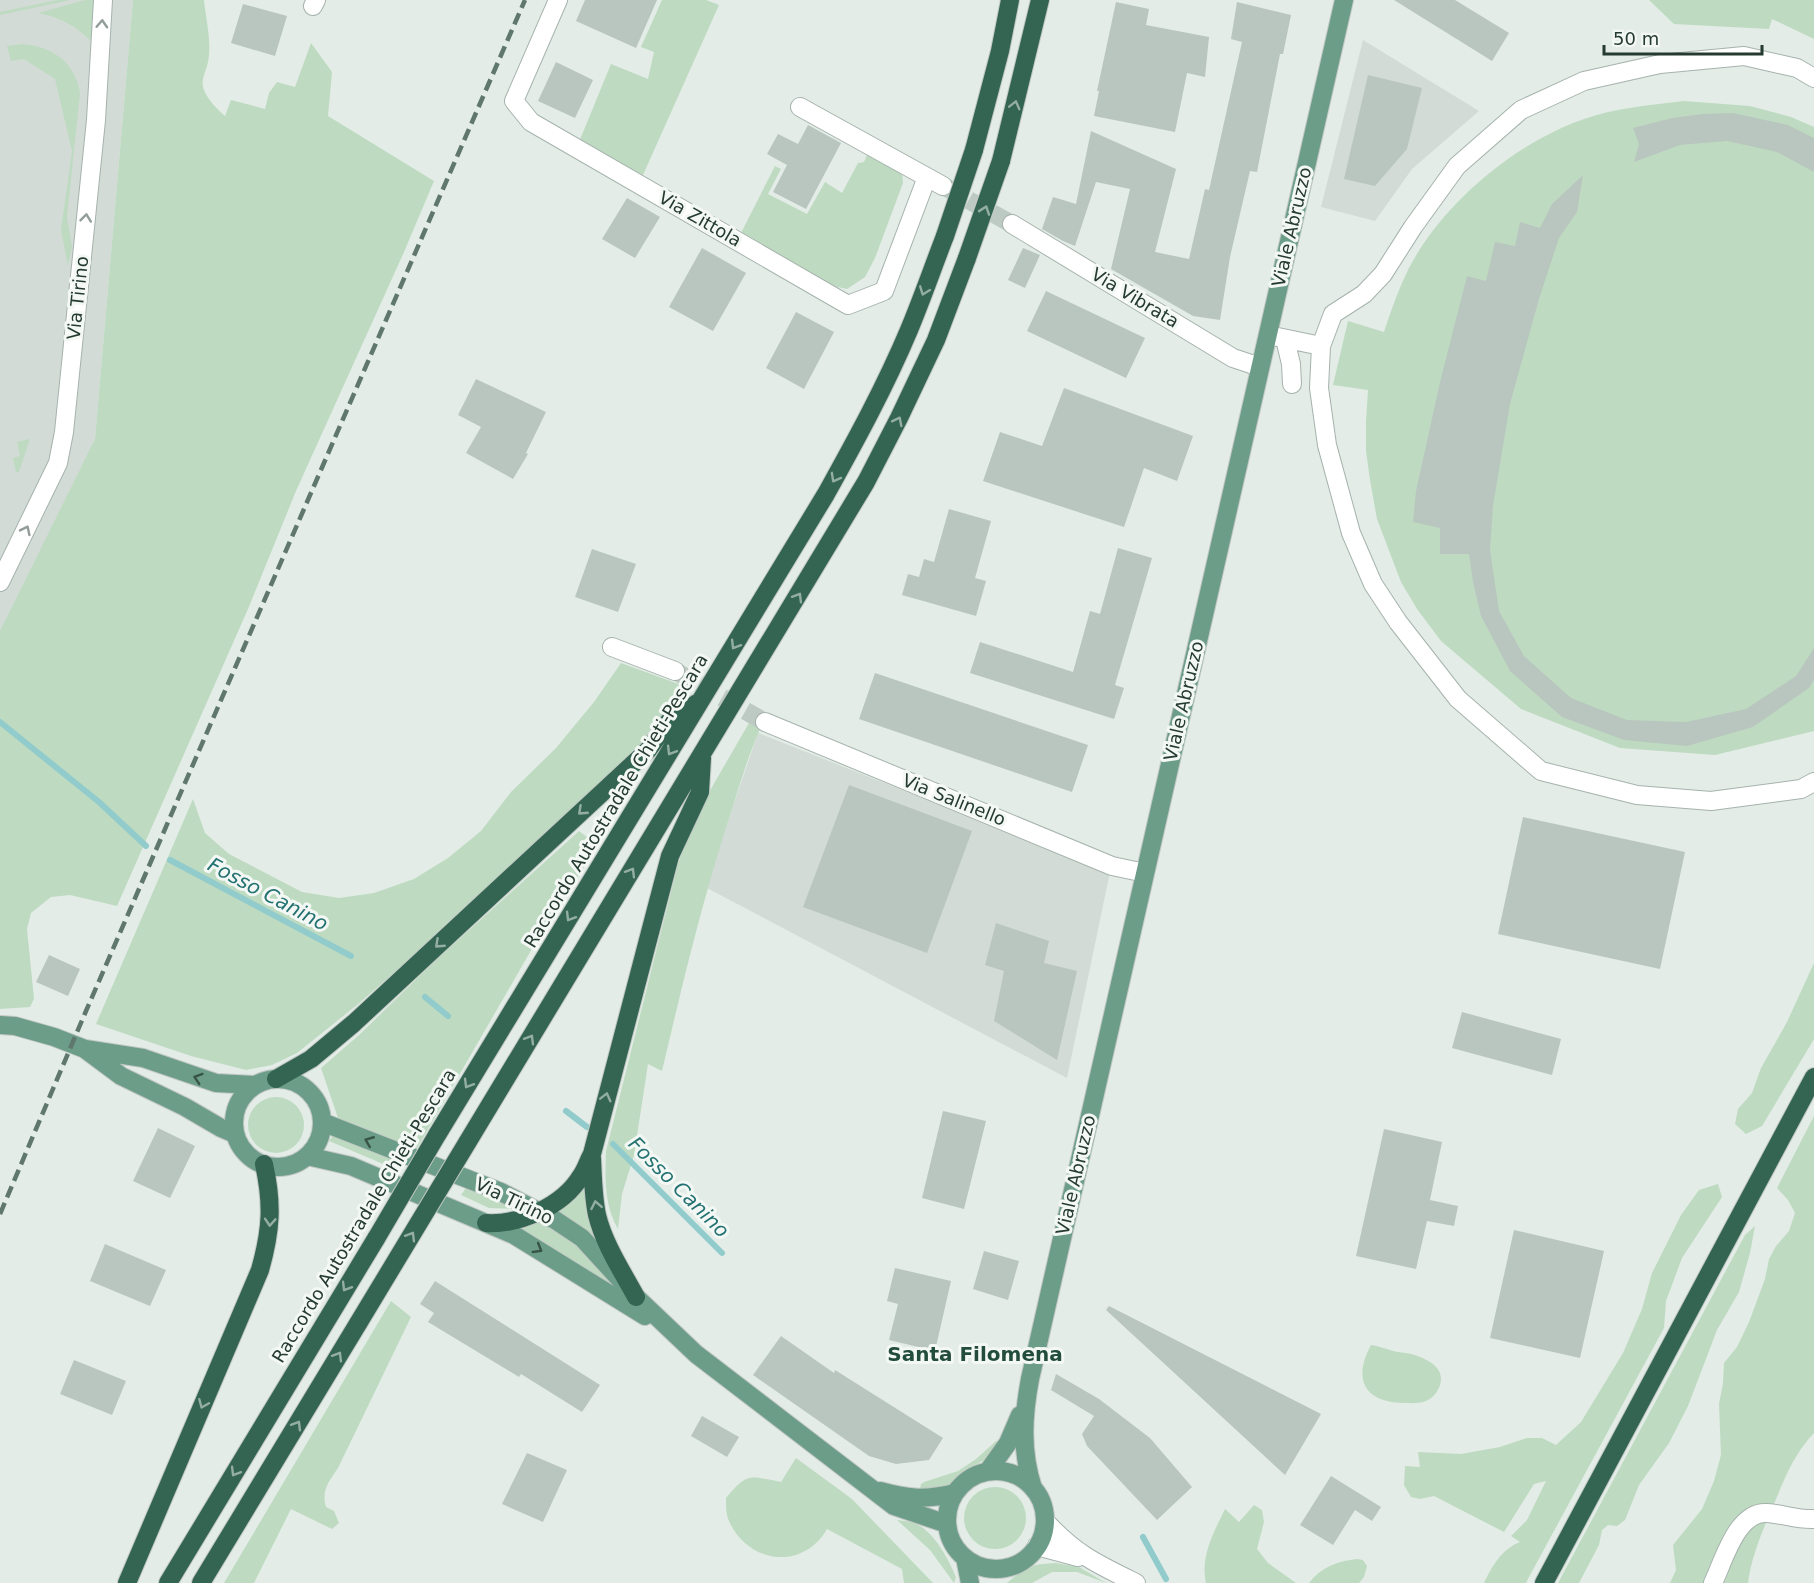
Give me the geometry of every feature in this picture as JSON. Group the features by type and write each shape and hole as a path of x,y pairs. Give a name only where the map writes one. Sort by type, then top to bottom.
{"highway":[{"name":"Raccordo Autostradale Chieti-Pescara","path":"168,1583 826,494 863,426 909,330 945,236 974,150 1000,51 1010,0"},
{"path":"201,1583 866,482 900,418 936,340 1001,161 1040,0"},
{"path":"276,1079 311,1059 354,1023 634,764 648,750 670,720 701,700"},
{"path":"486,1223 511,1221 540,1211 566,1194 581,1177 592,1154 670,856 700,792 702,755"},
{"path":"1544,1583 1814,1077"},
{"path":"592,1154 594,1196 598,1217 611,1252 636,1297"},
{"path":"127,1583 260,1270 268,1240 271,1216 264,1164"}],"main road":[{"name":"Viale Abruzzo","path":"988,1471 1008,1443 1025,1402 1260,367 1276,337 1344,0"},
{"path":"0,1025 15,1026 54,1037 85,1049 143,1058 216,1083 255,1085 276,1079 290,1080 302,1086 313,1096 322,1122 315,1146 294,1164 279,1167 264,1164 251,1157 241,1147 235,1134 234,1120 237,1106 255,1085"},
{"path":"85,1049 121,1077 235,1134"},
{"name":"Via Tirino","path":"322,1122 476,1182 540,1211 582,1238 636,1297 696,1354 901,1509 947,1524"},
{"name":"Via Tirino","path":"306,1156 351,1166 514,1235 672,1333"},
{"name":"Viale Abruzzo","path":"1025,1402 1024,1452 1033,1488"},
{"path":"965,1558 983,1566 1004,1568 1022,1561 1037,1546 1044,1530 1044,1509 1033,1488 1020,1477 1005,1472 988,1471 964,1483 955,1493 947,1513 947,1524 953,1543 965,1558 970,1583"},
{"name":"Via Tirino","path":"875,1490 916,1498 931,1498 955,1493"},
{"path":"992,1583 1004,1568"}],"street":[{"name":"Via Tirino","path":"0,582 58,463 64,432 96,120 103,0"},
{"name":"Via Zittola","path":"558,0 514,101 531,122 848,305 884,291 935,182 800,107"},
{"path":"1814,78 1797,68 1744,56 1660,64 1584,81 1521,110 1457,166 1413,227 1383,274 1364,294 1333,314 1321,346 1318,388 1327,445 1350,533 1373,584 1398,622 1458,699 1541,771 1637,795 1711,801 1801,789 1814,782"},
{"name":"Via Vibrata","path":"1011,224 1233,358 1260,367"},
{"path":"1276,337 1321,346"},
{"path":"1276,337 1291,364 1292,384"},
{"path":"612,646 675,671"},
{"name":"Via Salinello","path":"765,722 1112,866 1145,873"},
{"path":"1713,1583 1740,1525 1753,1516 1765,1513 1814,1520"},
{"path":"1045,1521 1064,1542 1088,1560"},
{"path":"1037,1546 1088,1560 1136,1583"}],"shaded area":[{"path":"0,0 133,0 95,439 0,673"},
{"path":"1363,40 1479,111 1412,169 1375,221 1321,207"},
{"path":"758,733 1110,872 1067,1078 707,888"}],"green space":[{"path":"58,0 70,0 0,15 0,12"},
{"path":"85,0 96,0 92,42 67,23 38,13"},
{"path":"133,0 204,0 209,46 203,86 210,101 225,116 231,100 265,109 269,93 277,82 295,87 311,43 332,72 328,116 434,181 296,491 248,609 117,906 70,895 51,897 31,913 27,929 34,999 30,1007 0,1009 0,631 95,439"},
{"path":"662,0 706,0 719,5 643,175 579,142 611,64 648,79 654,52 641,47"},
{"path":"1649,0 1814,0 1814,39 1772,19 1769,29 1674,24"},
{"path":"23,44 44,49 61,58 73,73 80,93 67,217 72,247 68,266 61,230 72,151 55,79 24,59 11,61 7,46"},
{"path":"1684,101 1750,106 1791,117 1814,127 1814,731 1715,755 1620,748 1521,709 1441,641 1417,609 1401,582 1377,519 1366,451 1368,390 1333,385 1348,321 1384,332 1402,283 1423,244 1461,199 1483,178 1532,143 1584,119 1621,110"},
{"path":"868,153 902,173 903,183 875,258 865,277 847,289 833,286 805,274 741,233 775,166 781,169 768,194 807,214 825,182 842,193 858,163 864,162"},
{"path":"30,439 19,472 16,472 13,458 20,456 17,442"},
{"path":"621,663 684,686 668,713 627,760 455,919 357,1005 297,1053 272,1065 246,1070 191,1056 96,1024 193,799 205,833 229,854 302,892 339,898 374,893 414,879 448,858 481,831 511,792 556,748 594,702"},
{"path":"749,723 760,729 742,777 703,905 662,1071 648,1064 634,1155 622,1194 618,1229 608,1201 606,1151 678,864 697,813"},
{"path":"579,831 598,845 533,947 416,1150 338,1118 321,1068"},
{"path":"1814,963 1814,1039 1762,1126 1746,1134 1735,1124 1738,1109 1752,1093 1761,1068 1787,1022"},
{"path":"270,1097 282,1097 292,1101 300,1109 304,1125 300,1141 292,1149 282,1153 270,1153 260,1149 252,1141 248,1131 248,1119 252,1109 260,1101"},
{"path":"1814,1116 1814,1433 1794,1460 1784,1480 1757,1547 1748,1583 1670,1583 1676,1570 1673,1545 1702,1509 1714,1481 1721,1455 1719,1404 1724,1363 1737,1347 1749,1322 1765,1279 1769,1259 1776,1246 1789,1231 1795,1213 1788,1200 1777,1188"},
{"path":"335,1133 401,1159 395,1169 329,1141"},
{"path":"1718,1184 1722,1197 1682,1258 1666,1301 1664,1328 1526,1583 1484,1583 1498,1559 1520,1542 1511,1536 1527,1520 1546,1481 1534,1484 1504,1532 1434,1496 1420,1499 1411,1497 1404,1485 1405,1466 1420,1467 1418,1452 1461,1454 1500,1447 1527,1438 1542,1438 1556,1445 1581,1422 1623,1353 1642,1309 1652,1273 1681,1215 1699,1190"},
{"path":"468,1185 519,1209 489,1208 461,1195"},
{"path":"585,1187 598,1240 557,1211"},
{"path":"541,1220 578,1245 637,1302 518,1230"},
{"path":"1755,1226 1739,1292 1717,1330 1688,1406 1669,1443 1639,1485 1625,1520 1617,1526 1608,1525 1602,1530 1599,1545 1579,1583 1558,1583 1745,1235"},
{"path":"391,1301 411,1317 338,1468 327,1486 324,1496 326,1507 334,1511 339,1523 332,1529 291,1509 254,1583 224,1583"},
{"path":"1371,1345 1414,1355 1431,1363 1441,1376 1437,1391 1430,1399 1420,1403 1389,1402 1371,1393 1365,1386 1363,1368"},
{"path":"996,1441 999,1442 987,1459 964,1470 947,1488 920,1489 924,1482 958,1471"},
{"path":"796,1458 852,1499 933,1583 904,1583 902,1569 827,1529 817,1542 804,1552 790,1556 776,1557 762,1554 749,1546 729,1521 726,1498 739,1484 750,1478 781,1482"},
{"path":"989,1487 1001,1487 1017,1496 1024,1506 1026,1518 1024,1530 1017,1540 1001,1549 989,1549 978,1544 969,1535 964,1524 964,1512 969,1501 978,1492"},
{"path":"1254,1505 1262,1510 1264,1522 1257,1549 1268,1563 1296,1583 1206,1583 1206,1554 1225,1509 1239,1522"},
{"path":"897,1520 912,1522 933,1537 953,1569 956,1577 954,1583 930,1550"},
{"path":"1357,1559 1363,1560 1367,1566 1364,1577 1359,1583 1309,1583 1330,1566"},
{"path":"1056,1563 1079,1567 1106,1583 1077,1572 1052,1572 1032,1583 1007,1583 1029,1567"}],"building":[{"path":"585,0 657,0 636,48 576,21"},
{"path":"1394,0 1455,0 1509,33 1492,61"},
{"path":"1116,2 1149,9 1146,25 1209,37 1205,77 1187,73 1175,132 1094,116"},
{"path":"1237,2 1291,15 1283,54 1280,54 1257,172 1250,171 1230,257 1220,320 1193,316 1111,269 1130,189 1096,182 1075,246 1042,229 1053,197 1076,204 1091,131 1176,169 1155,252 1189,259 1205,189 1209,190 1242,42 1231,39"},
{"path":"243,4 287,16 275,56 231,43"},
{"path":"556,62 593,80 575,118 538,101"},
{"path":"1368,75 1422,88 1407,149 1375,186 1344,179"},
{"path":"1733,113 1788,125 1814,138 1814,172 1777,152 1727,141 1680,145 1634,162 1639,144 1633,128 1672,118"},
{"path":"808,125 841,143 806,209 773,192 787,165 767,154 778,134 798,144"},
{"path":"1583,175 1577,212 1559,238 1539,299 1510,404 1493,506 1490,550 1499,611 1524,656 1571,698 1627,720 1686,722 1746,709 1796,676 1814,648 1814,680 1809,688 1753,727 1687,746 1624,740 1562,717 1510,671 1481,616 1469,554 1440,554 1440,528 1413,522 1416,491 1440,382 1467,276 1486,281 1495,242 1515,246 1520,222 1540,228 1552,204"},
{"path":"627,198 660,217 635,258 602,239"},
{"path":"702,248 746,273 713,331 669,307"},
{"path":"1023,248 1040,255 1025,288 1008,280"},
{"path":"1046,291 1145,338 1126,378 1027,331"},
{"path":"796,312 834,332 804,389 766,368"},
{"path":"476,379 546,412 526,453 528,454 513,479 466,453 481,427 458,415"},
{"path":"1064,388 1193,436 1177,481 1144,468 1124,527 983,481 1000,432 1042,446"},
{"path":"949,509 991,521 975,578 986,581 976,616 902,595 908,574 919,577 924,559 934,562"},
{"path":"1118,548 1152,558 1115,685 1124,688 1114,719 970,673 980,642 1073,672 1090,611 1100,614"},
{"path":"592,549 636,564 618,612 575,597"},
{"path":"875,673 1088,745 1072,792 859,719"},
{"path":"849,785 972,831 927,953 803,907"},
{"path":"1523,817 1685,852 1660,969 1498,934"},
{"path":"996,923 1049,941 1044,963 1077,971 1057,1060 994,1021 1004,971 985,965"},
{"path":"49,955 80,969 68,996 36,982"},
{"path":"1462,1012 1561,1039 1552,1075 1452,1048"},
{"path":"943,1111 986,1121 964,1209 922,1198"},
{"path":"158,1128 195,1146 170,1198 133,1181"},
{"path":"1384,1129 1442,1142 1430,1200 1458,1206 1454,1226 1427,1221 1416,1269 1356,1256"},
{"path":"1514,1230 1604,1251 1580,1358 1490,1338"},
{"path":"105,1244 166,1270 150,1306 90,1281"},
{"path":"984,1251 1019,1261 1008,1300 973,1289"},
{"path":"895,1268 951,1281 935,1351 889,1340 898,1304 887,1301"},
{"path":"435,1281 600,1385 582,1412 521,1374 519,1377 428,1322 434,1313 420,1304"},
{"path":"1109,1306 1321,1414 1285,1475 1106,1310"},
{"path":"781,1336 834,1373 835,1370 943,1438 929,1460 896,1464 869,1456 753,1375"},
{"path":"74,1360 126,1381 112,1415 60,1394"},
{"path":"1056,1374 1099,1399 1150,1438 1192,1487 1157,1520 1087,1446 1082,1434 1094,1416 1051,1390"},
{"path":"702,1416 739,1437 727,1457 691,1436"},
{"path":"527,1453 567,1470 543,1522 502,1504"},
{"path":"1331,1476 1381,1507 1372,1521 1355,1510 1333,1545 1300,1525"}],"waterway":[{"name":"Fosso Canino","path":"0,722 99,802 146,846"},
{"name":"Fosso Canino","path":"170,860 351,956"},
{"name":"Fosso Canino","path":"425,997 448,1016"},
{"name":"Fosso Canino","path":"566,1111 587,1127"},
{"name":"Fosso Canino","path":"613,1144 722,1253"},
{"name":"Fosso Canino","path":"1143,1537 1166,1579"}],"tunnel":[{"path":"945,187 1012,224"},
{"path":"675,671 765,722"}],"railway":[{"path":"0,1214 525,0"}],"district":[{"name":"Santa Filomena","path":"975,1354"}]}
